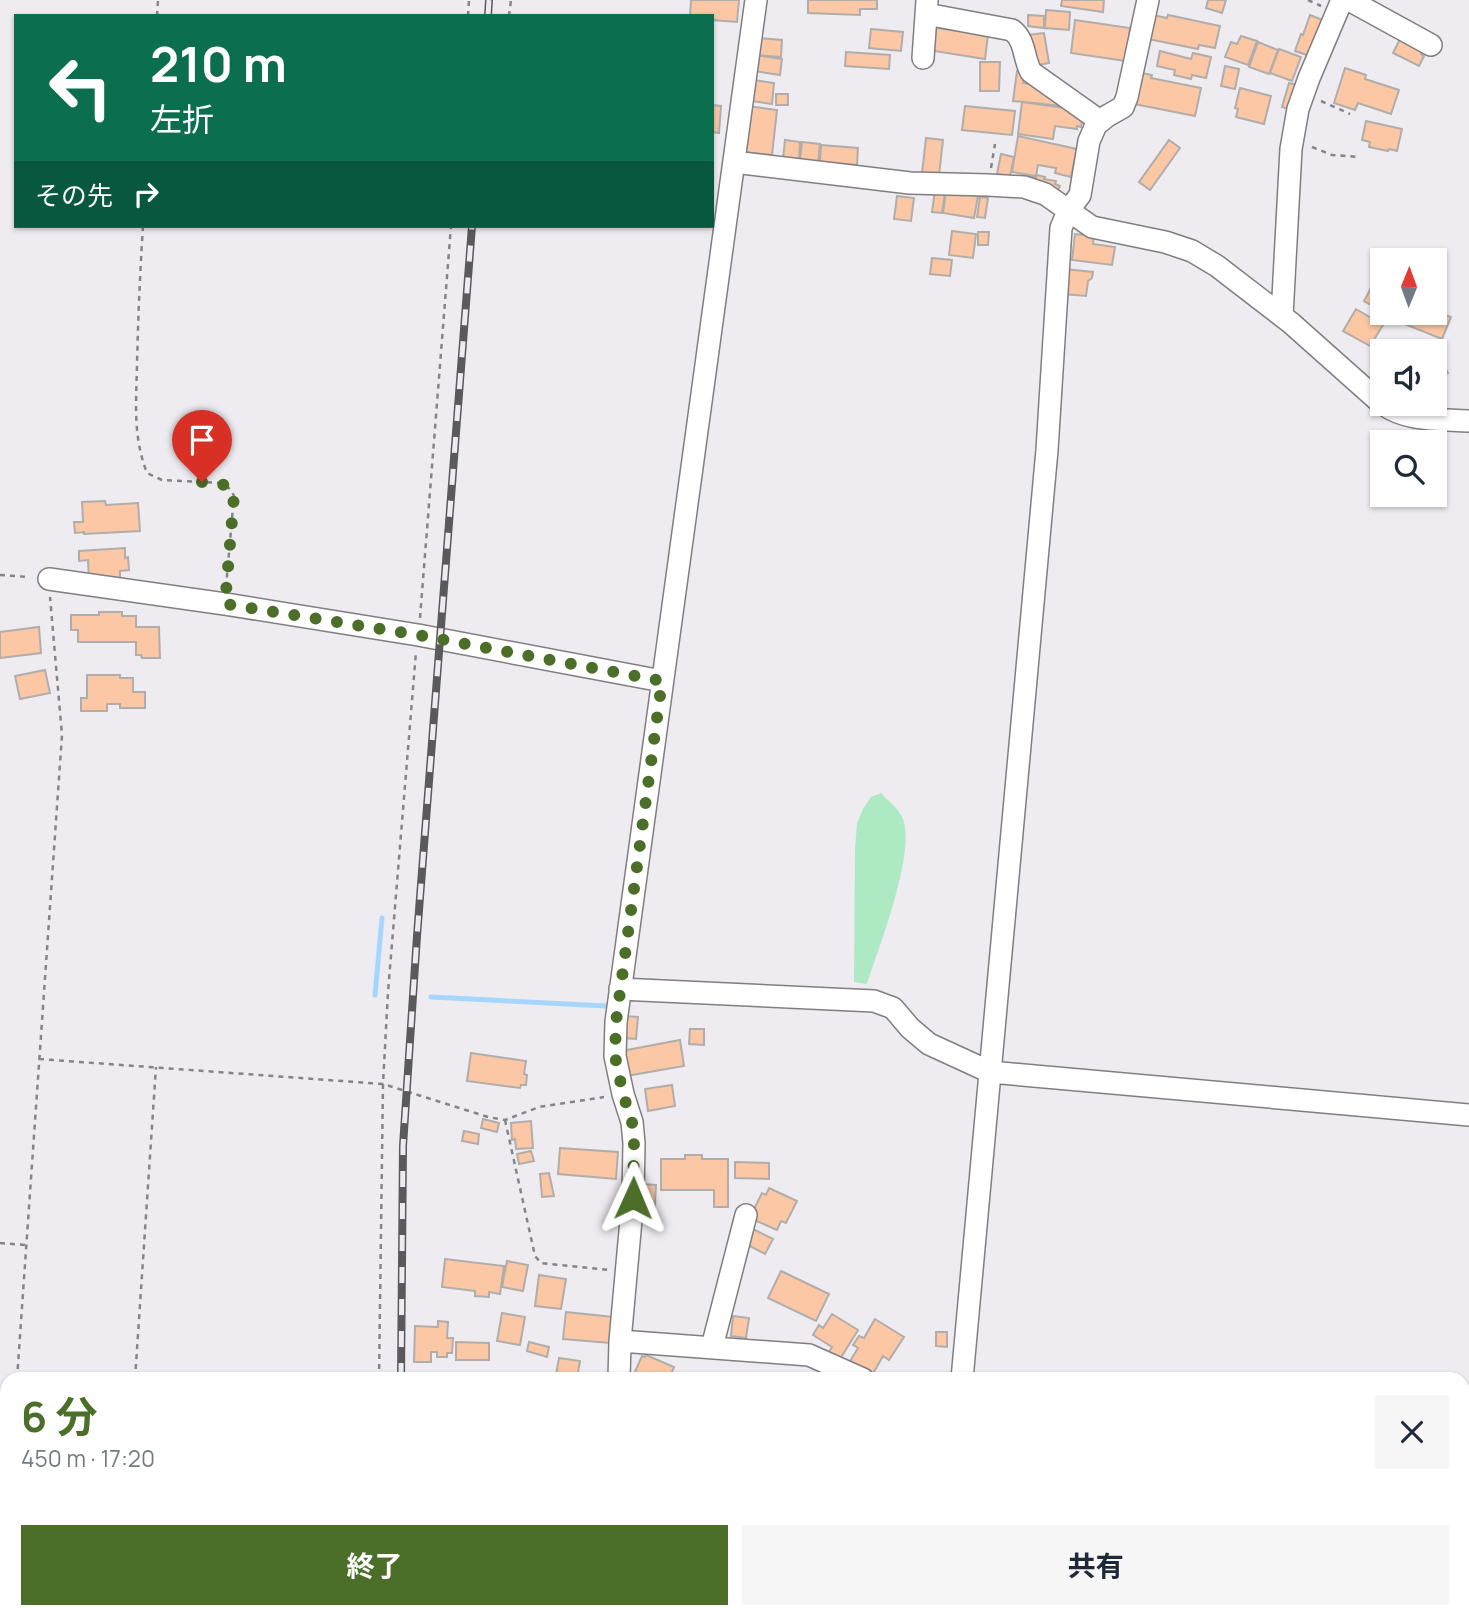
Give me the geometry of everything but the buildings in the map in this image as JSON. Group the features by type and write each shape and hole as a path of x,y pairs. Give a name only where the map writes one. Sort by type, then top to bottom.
{"street":[{"path":"619,1372 633,1198 634,1143 632,1122 615,1056 616,1022 756,0"},
{"path":"963,1372 1047,450 1061,228 1068,211 1080,195 1089,141 1096,125 1123,107 1128,97 1148,0"},
{"path":"1282,316 1293,140 1298,109 1342,0"},
{"path":"1349,0 1431,45"},
{"path":"923,58 927,7 1012,30 1019,36 1031,72 1100,121"},
{"path":"734,162 910,183 1024,187 1045,194 1092,227 1165,242 1192,251 1217,266 1282,316 1370,393"},
{"path":"1408,416 1469,421"},
{"path":"49,579 418,635 662,681"},
{"path":"620,989 874,1001 893,1008 910,1028 929,1044 990,1072 1469,1115"},
{"path":"712,1347 746,1215"},
{"path":"620,1341 809,1355 847,1372"}],"path":[{"path":"1304,93 1350,114"},
{"path":"1293,140 1332,155 1360,157"},
{"path":"988,185 995,144"},
{"path":"143,228 136,426 141,457 147,473 162,480 222,483 231,490 234,496 225,604"},
{"path":"0,575 49,579 62,735 17,1372"},
{"path":"39,1059 383,1084 488,1118 505,1120 539,1107 623,1094"},
{"path":"135,1372 156,1067"},
{"path":"379,1372 383,1084"},
{"path":"505,1120 535,1256 541,1263 626,1272"},
{"path":"0,1243 26,1245"}],"green space":[{"path":"881,793 902,817 906,832 905,851 895,899 867,984 854,982 855,848 857,824 863,809 871,797"}],"waterway":[{"path":"375,995 382,918"},
{"path":"431,997 606,1006"}],"railway":[{"path":"488,14 489,0"},
{"path":"401,1372 403,1146 472,228"}],"route":[{"path":"202,482 222,483 234,496 225,604 418,635 662,681 616,1022 615,1056 632,1122 633,1198"}]}
